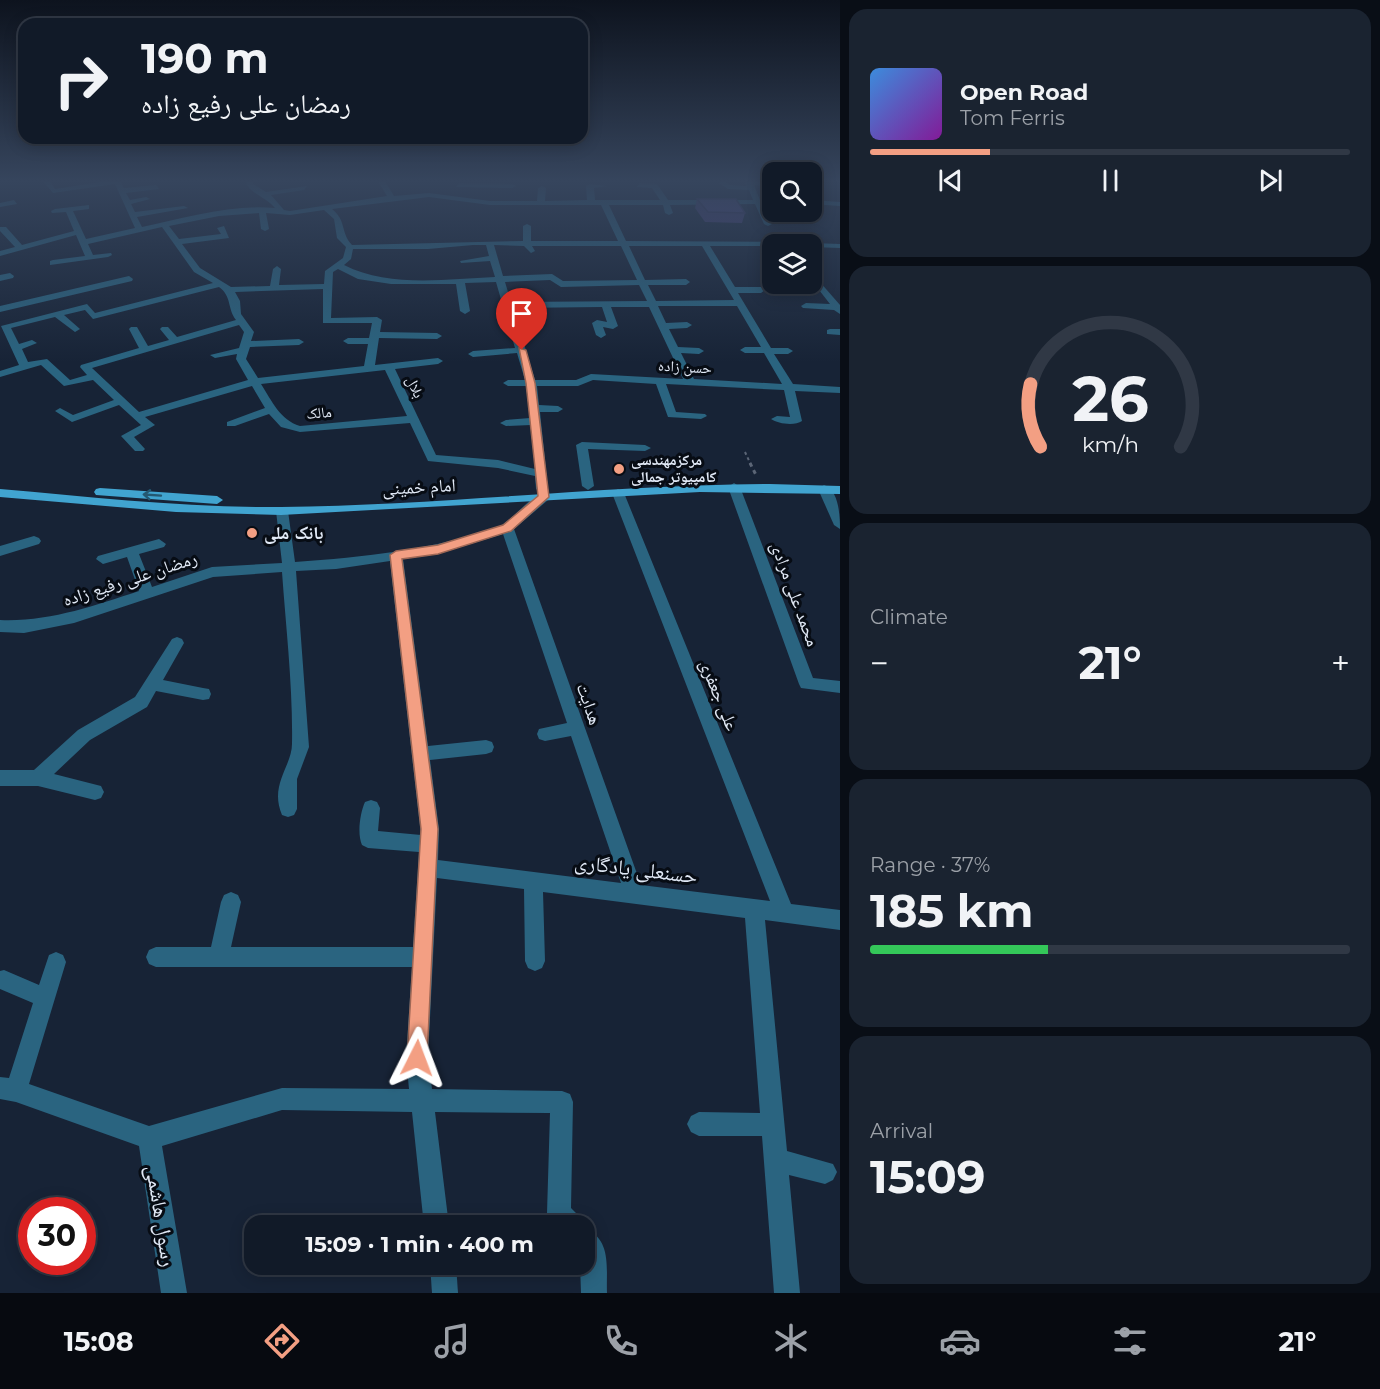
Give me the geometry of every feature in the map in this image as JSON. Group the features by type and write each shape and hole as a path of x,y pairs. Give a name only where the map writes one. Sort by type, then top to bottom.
{"main road":[{"name":"امام خمینی","path":"0,493 194,510 282,511 446,504 588,486 664,482 758,480 840,482"},
{"name":"امام خمینی","path":"0,483 197,499 289,502 543,493 618,493 734,487 840,490"}],"street":[{"path":"14,241 20,248"},
{"path":"0,254 38,241"},
{"path":"87,241 84,242 90,258"},
{"path":"182,241 177,242 197,270 225,287"},
{"path":"344,241 350,247 489,243 762,244"},
{"path":"489,243 531,383 543,493"},
{"path":"527,244 532,253"},
{"path":"624,244 690,382"},
{"path":"705,244 789,387 796,421 777,419"},
{"path":"822,245 840,246"},
{"path":"350,247 347,259 329,271 326,321 376,320 369,370"},
{"path":"53,263 108,255"},
{"path":"464,261 493,258"},
{"path":"338,265 362,277 391,281 552,277 561,284 686,282"},
{"path":"274,288 277,269"},
{"path":"0,278 10,276"},
{"path":"25,366 0,311 129,279"},
{"path":"460,280 465,311"},
{"path":"6,326 87,307 93,316 148,302 225,287 328,286"},
{"name":"مالک","path":"225,287 240,322 249,332 241,359 253,382 285,425 300,429 414,419"},
{"path":"822,289 838,309"},
{"path":"732,290 761,290"},
{"path":"140,291 148,302"},
{"path":"827,296 840,296"},
{"path":"508,305 740,303"},
{"path":"601,335 597,323 613,326 606,304"},
{"path":"806,306 838,309"},
{"path":"57,314 75,329"},
{"path":"139,449 127,436 149,425 85,367 240,322"},
{"path":"663,326 687,325"},
{"path":"134,329 144,350"},
{"path":"165,329 175,341"},
{"path":"348,341 437,336"},
{"path":"215,355 244,347 299,342"},
{"path":"16,348 32,343"},
{"path":"473,354 522,350"},
{"path":"675,350 699,351"},
{"path":"745,350 789,351"},
{"path":"0,374 43,361 68,384 94,376"},
{"path":"137,416 253,382 438,362"},
{"name":"بلال","path":"389,367 414,419"},
{"name":"حسن زاده","path":"508,383 578,383 591,377 840,390"},
{"path":"660,381 672,415 701,416"},
{"path":"60,411 72,419 121,401"},
{"path":"534,408 558,409"},
{"path":"231,424 271,409"},
{"path":"414,419 432,458 498,464 541,474"},
{"path":"506,423 536,422"},
{"path":"588,486 582,445 645,448"},
{"name":"محمد علی مرادی","path":"734,487 807,684 840,687"},
{"path":"824,489 840,525"},
{"name":"رمضان علی رفیع زاده","path":"0,626 24,627 74,618 212,572 289,568 438,549 507,528 543,493"},
{"name":"علی جعفری","path":"618,493 784,912"},
{"path":"282,511 289,568 301,747 288,779 288,809"},
{"name":"هدایت","path":"507,528 634,893"},
{"path":"0,551 34,541"},
{"path":"103,559 159,544"},
{"path":"131,551 147,593"},
{"path":"396,555 429,829 417,1058 436,1215"},
{"path":"38,778 84,735 141,702 177,643"},
{"path":"152,684 203,694"},
{"path":"545,734 577,728"},
{"path":"420,754 486,747"},
{"path":"0,778 38,778 95,792"},
{"path":"371,808 368,839 428,844"},
{"name":"حسنعلی یادگاری","path":"427,868 840,920"},
{"path":"533,881 535,961"},
{"path":"219,957 231,902"},
{"path":"754,908 787,1293"},
{"path":"156,957 422,957"},
{"path":"56,962 45,998 8,1090 149,1138 282,1099 562,1102 559,1213 561,1215"},
{"path":"4,980 45,998"},
{"path":"699,1124 773,1125"},
{"name":"رسول هاشمی","path":"149,1138 174,1293"},
{"path":"776,1160 825,1172"},
{"path":"443,1275 445,1293"},
{"path":"593,1275 594,1293"}],"path":[{"path":"745,452 758,480"}],"place":[{"name":"مرکزمهندسی کامپیوتر جمالی","path":"619,469"},
{"name":"بانک ملی","path":"252,533"}],"route":[{"path":"417,1058 429,829 396,555 438,549 507,528 544,497 531,383 522,350"}]}
